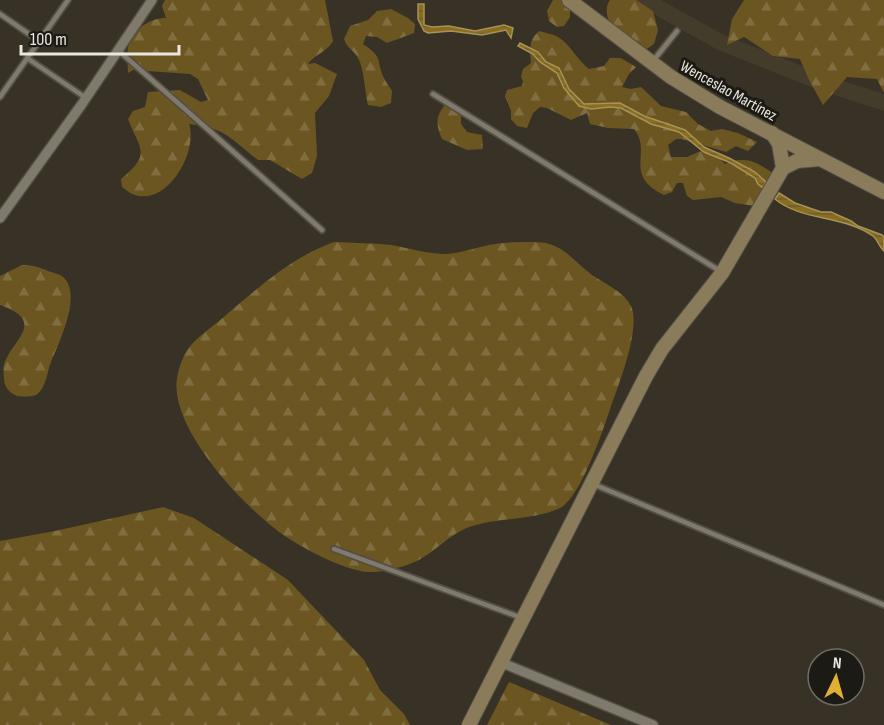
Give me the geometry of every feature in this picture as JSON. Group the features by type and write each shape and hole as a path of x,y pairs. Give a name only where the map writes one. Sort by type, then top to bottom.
{"street":[{"path":"0,218 86,98 152,0"},
{"name":"Wenceslao Martínez","path":"569,0 651,63 720,106 884,192"},
{"path":"772,133 778,144 783,168"},
{"path":"469,725 591,483 662,349 722,273 783,168 797,161 820,159"},
{"path":"500,662 653,725"}],"lane":[{"path":"0,97 68,0"},
{"path":"0,14 39,41"},
{"path":"651,63 677,31"},
{"path":"118,50 322,230"},
{"path":"27,58 86,98"},
{"path":"433,94 722,273"},
{"path":"591,483 884,605"},
{"path":"334,549 522,618"}],"shaded area":[{"path":"628,0 661,0 724,35 825,75 884,94 884,111 819,90 718,50"},
{"path":"418,4 424,4 424,25 449,26 475,31 504,25 513,28 511,38 506,30 482,35 451,31 428,33 424,31 418,19"},
{"path":"520,43 538,52 546,62 559,68 569,89 584,104 620,103 644,116 685,130 704,147 755,172 766,182 763,188 755,178 731,163 704,152 679,132 651,124 621,108 591,109 579,106 564,88 557,73 540,62 533,54 518,46"},
{"path":"779,193 795,203 821,212 831,212 882,235 884,251 873,236 862,229 785,206 775,199"}],"green space":[{"path":"165,0 325,0 333,41 308,64 315,63 337,74 329,96 315,113 317,156 312,173 302,179 270,160 258,160 220,131 189,124 191,134 186,159 171,182 162,190 151,195 139,196 122,187 121,179 137,163 141,151 128,119 133,111 145,107 148,92 180,90 201,102 208,100 198,79 190,74 133,70 128,73 128,51 131,38 144,25 166,18 162,6"},
{"path":"553,0 561,0 570,8 570,17 564,26 557,27 549,21 547,11"},
{"path":"610,0 636,0 653,11 658,30 654,44 641,53 612,32 607,11"},
{"path":"744,0 884,0 884,93 877,79 847,77 823,105 800,59 773,56 744,37 727,45 732,19"},
{"path":"391,9 415,24 414,33 387,43 377,37 366,36 363,44 377,56 381,72 392,91 391,103 381,107 368,105 360,62 344,39 350,26 368,20 377,11"},
{"path":"539,31 563,40 589,69 604,66 610,58 621,58 636,67 622,87 631,89 641,87 661,106 686,112 698,124 711,131 722,129 738,133 757,142 748,151 736,146 726,152 682,139 676,139 668,145 671,157 687,157 703,150 715,154 725,164 746,160 769,170 775,175 754,206 735,203 721,197 693,200 687,196 683,183 677,183 672,192 664,195 651,187 644,179 640,163 641,146 634,129 608,128 590,124 587,113 571,120 540,107 533,113 527,128 517,126 511,119 511,111 505,96 507,90 522,86 523,69 531,63 531,42"},
{"path":"445,105 461,109 461,124 467,132 482,135 483,149 467,150 442,139 438,121 439,113"},
{"path":"334,242 391,245 446,254 502,243 546,243 565,252 628,301 633,315 633,327 624,368 591,460 568,502 560,508 538,515 469,527 417,561 388,570 368,572 335,563 290,540 266,522 230,486 212,465 185,420 178,398 177,378 182,360 196,340 264,284 290,264"},
{"path":"22,265 38,267 62,276 69,287 71,297 67,320 44,385 36,395 26,397 12,393 4,382 4,365 23,332 24,325 22,318 14,311 0,305 0,276"},
{"path":"163,507 194,518 288,580 364,660 380,690 404,714 410,725 0,725 0,541"},
{"path":"509,682 611,725 487,725"}]}
